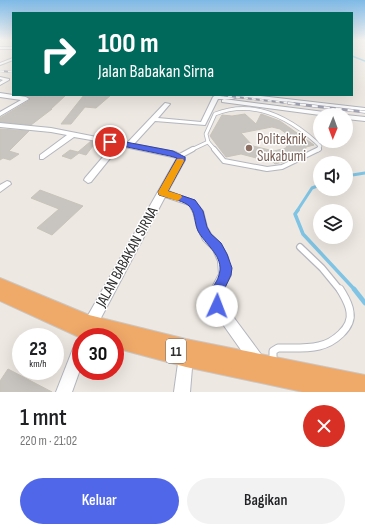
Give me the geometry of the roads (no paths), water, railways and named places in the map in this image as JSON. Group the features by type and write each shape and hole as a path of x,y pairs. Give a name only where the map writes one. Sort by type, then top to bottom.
{"highway":[{"name":"11","path":"0,288 72,330"},
{"name":"11","path":"124,343 186,353 363,389"}],"street":[{"path":"0,64 12,58"},
{"path":"0,64 10,66"},
{"path":"0,78 7,80 0,84"},
{"path":"0,95 26,100 0,114"},
{"path":"153,119 203,124 218,96 235,96"},
{"path":"246,96 365,110"},
{"path":"215,100 313,113"},
{"path":"129,145 167,104"},
{"path":"353,118 365,119"},
{"path":"0,125 44,129 180,156"},
{"path":"43,157 73,134"},
{"path":"88,180 118,143"},
{"name":"JALAN BABAKAN SIRNA","path":"89,328 162,192 181,160 180,156"},
{"path":"162,192 192,203 198,211 202,227 207,237 217,247 224,261 225,275 215,293 217,306 267,369"},
{"path":"182,392 186,353"},
{"name":"JALAN BABAKAN SIRNA","path":"64,392 72,370"}],"lane":[{"path":"246,109 279,116 320,146 320,148 317,151 282,167 267,168 224,161 208,142 206,134 215,114 222,111 246,109"},
{"path":"180,156 208,142"},
{"path":"267,369 273,351 278,348 323,346 335,338 348,326 350,312 332,278 316,260 300,247"}],"waterway":[{"path":"358,58 365,61"},
{"path":"353,175 365,173"},
{"path":"297,211 313,188"},
{"path":"298,210 295,214 303,234 355,290"},
{"path":"354,289 365,303"}],"railway":[{"path":"0,71 12,72"},
{"path":"228,96 296,104"},
{"path":"288,103 365,112"}],"place":[{"name":"Politeknik Sukabumi","path":"249,148"}]}
